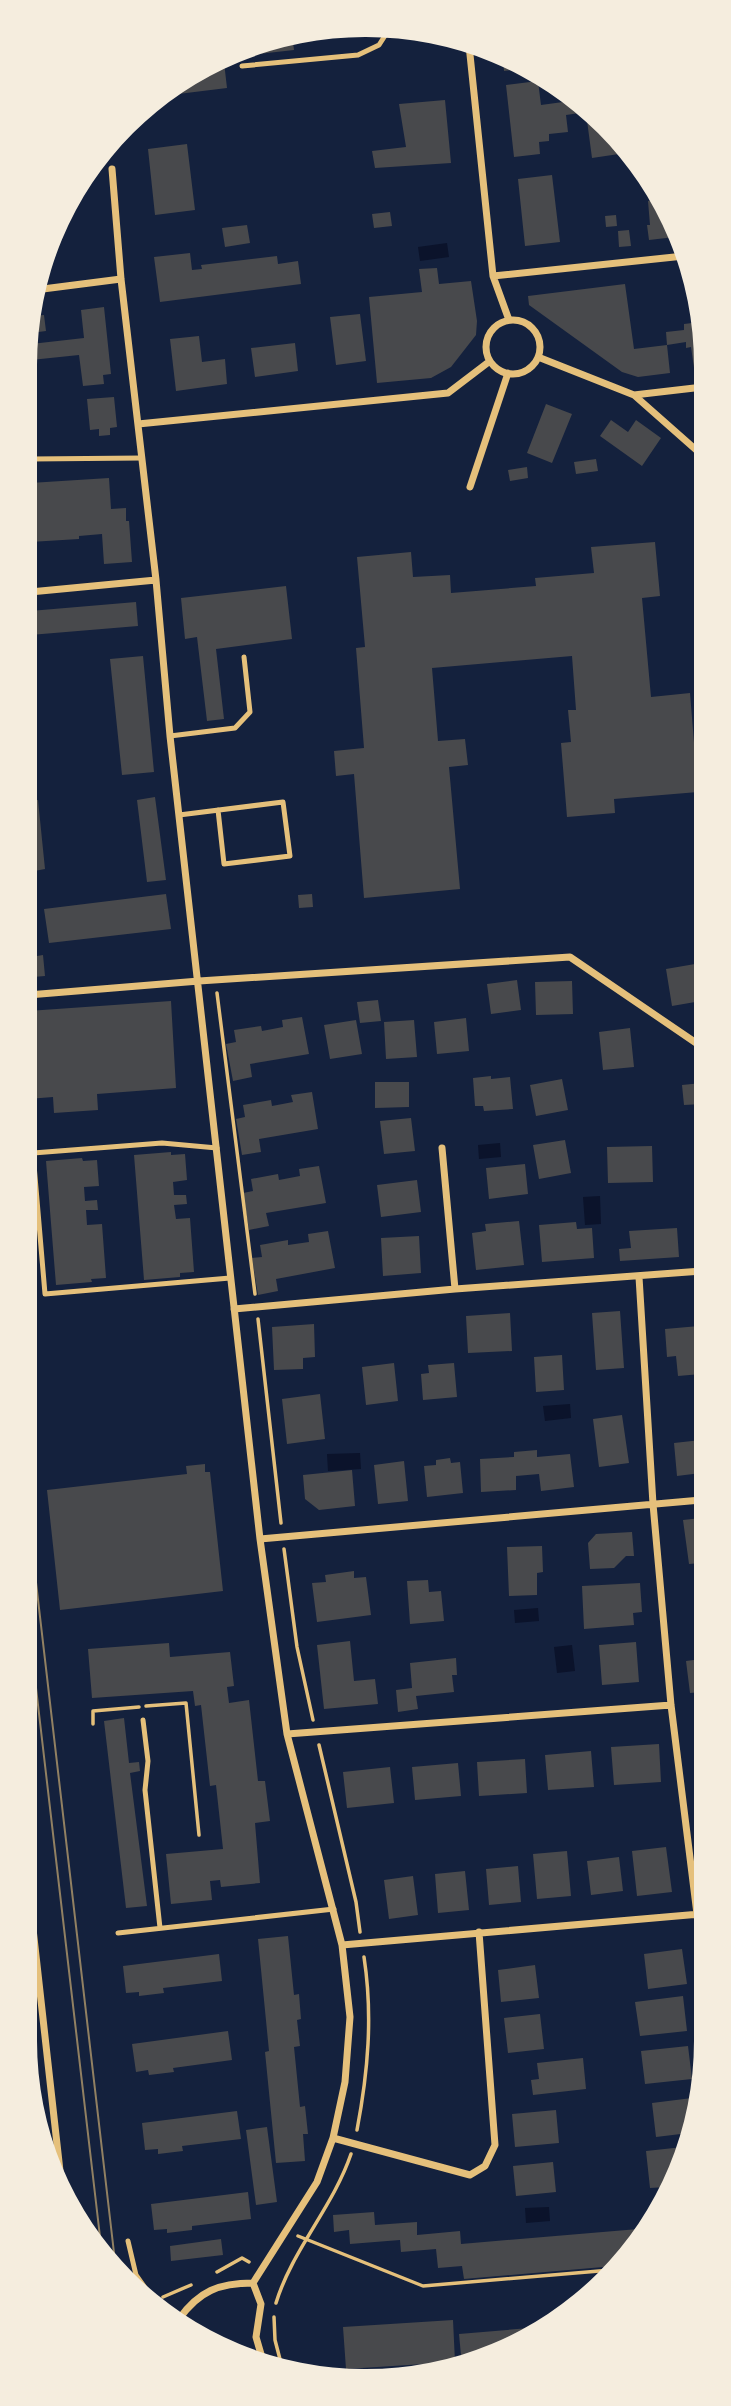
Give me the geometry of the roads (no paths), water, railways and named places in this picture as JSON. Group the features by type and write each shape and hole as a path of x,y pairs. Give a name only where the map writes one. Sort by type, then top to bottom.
{"street":[{"path":"470,54 493,276 509,320"},
{"path":"112,169 121,279 156,580 170,736 260,1539 287,1734 334,1909 342,1945 350,2017 345,2082 333,2138 317,2182 253,2283"},
{"path":"493,276 676,257"},
{"path":"46,289 121,279"},
{"path":"509,320 527,323 539,338 538,357 529,369 523,372 508,373 498,369 490,361 486,344 488,336 500,323 509,320"},
{"path":"538,357 634,395 694,448"},
{"path":"138,424 448,393 490,361"},
{"path":"470,487 508,373"},
{"path":"634,395 694,388"},
{"path":"37,591 156,580"},
{"path":"37,994 570,957 694,1042"},
{"path":"442,1148 455,1289"},
{"path":"234,1309 455,1289 694,1272"},
{"path":"639,1277 653,1504 671,1705 694,1877"},
{"path":"260,1539 694,1501"},
{"path":"287,1734 671,1705"},
{"path":"342,1945 694,1914"},
{"path":"333,2138 470,2175 485,2166 495,2145 479,1932"},
{"path":"37,1965 58,2157"},
{"path":"183,2314 191,2302 227,2283 253,2283"},
{"path":"253,2283 261,2304 256,2336 261,2352"}],"lane":[{"path":"242,66 358,55 379,45 384,37"},
{"path":"37,459 142,458"},
{"path":"170,736 235,728 250,712 244,657"},
{"path":"179,815 218,810 283,802 289,856 225,864 218,810"},
{"path":"37,1153 162,1143 217,1148"},
{"path":"37,1200 45,1294 230,1278"},
{"path":"143,1720 148,1761 145,1790 160,1928"},
{"path":"118,1933 334,1909"},
{"path":"128,2241 136,2276"}],"water":[{"path":"447,243 449,257 420,261 418,247"},
{"path":"500,1143 501,1157 479,1159 478,1145"},
{"path":"600,1196 601,1224 585,1225 583,1197"},
{"path":"570,1404 571,1418 545,1421 543,1406"},
{"path":"360,1453 361,1469 328,1471 327,1454"},
{"path":"538,1608 539,1621 515,1623 514,1610"},
{"path":"572,1645 575,1671 557,1673 554,1647"},
{"path":"549,2207 550,2221 526,2223 525,2208"}],"tram line":[{"path":"37,1591 114,2252"},
{"path":"37,1696 100,2234"}]}
